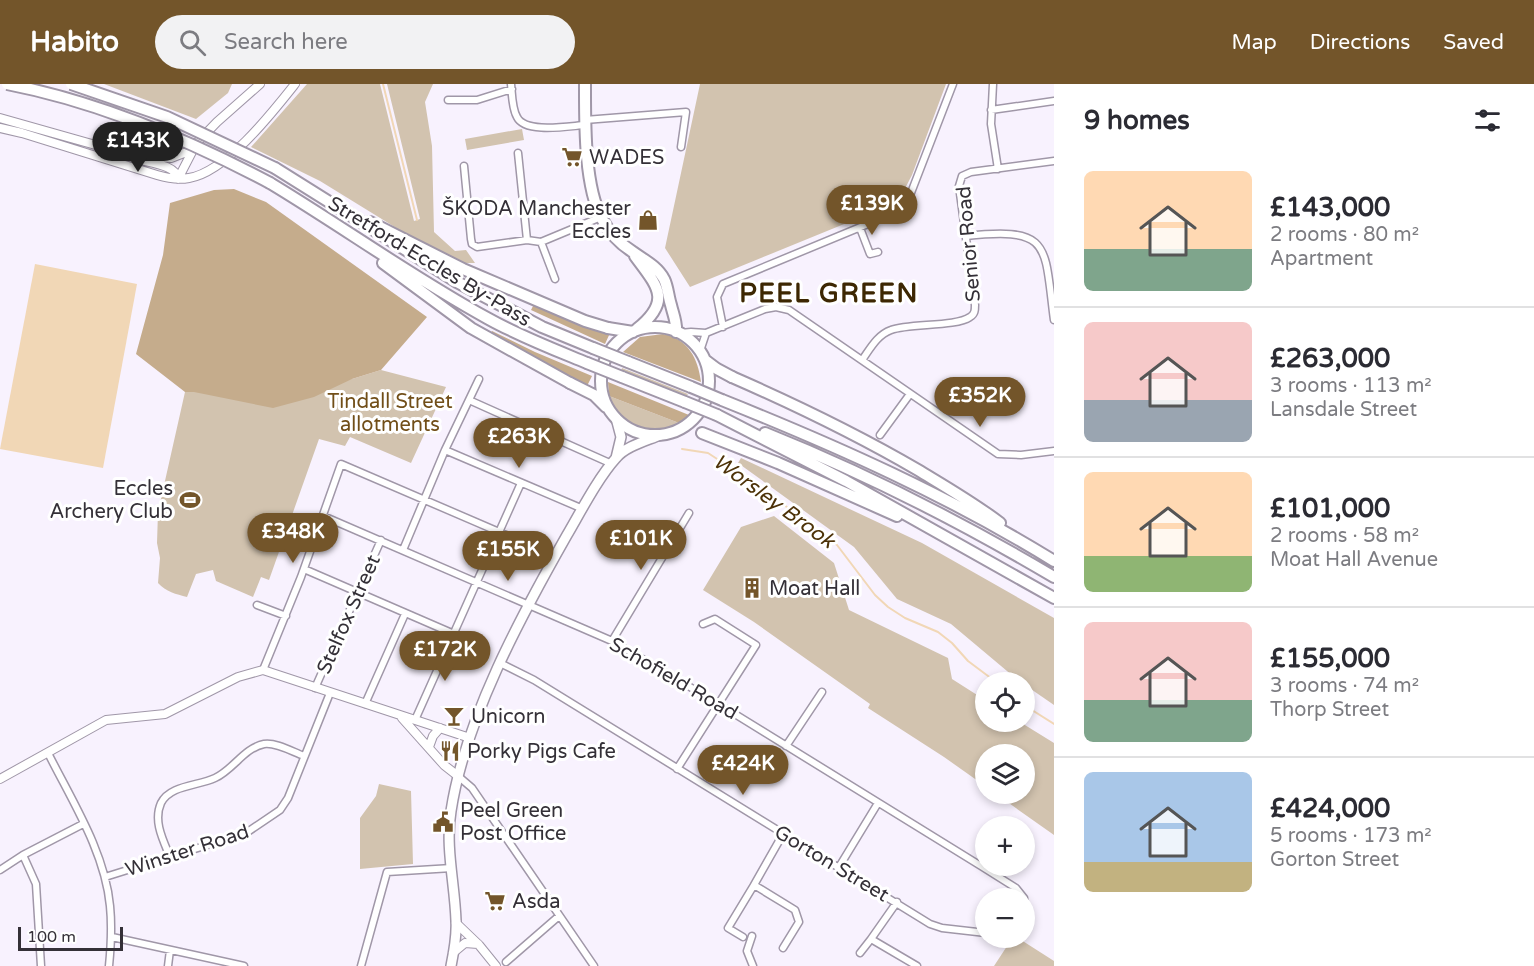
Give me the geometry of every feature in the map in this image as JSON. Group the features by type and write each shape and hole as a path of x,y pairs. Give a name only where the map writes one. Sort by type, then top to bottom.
{"highway":[{"name":"Stretford-Eccles By-Pass","path":"7,84 65,98 131,119 208,152 270,183 317,211 372,249 489,319 587,363 717,414"},
{"name":"Stretford-Eccles By-Pass","path":"71,84 166,117 275,168 380,236 457,282 542,327 828,443 899,475 1027,545"},
{"path":"585,84 585,123 592,190 601,217 607,228 631,251 652,278 659,295 658,306 652,315 634,332 615,345 604,363 601,376 602,390 609,409"},
{"path":"307,187 443,260 585,321 634,332 658,327 678,333 717,369 841,428 907,464 980,508 1027,545 1054,561"},
{"path":"317,211 457,318 499,345 594,395 616,418 636,432 702,433 942,535"},
{"path":"631,251 648,261 664,279 678,333"},
{"path":"664,434 680,429 692,421 704,405 709,379 702,355"},
{"path":"717,414 846,481 1054,598"},
{"path":"717,414 796,445 892,489 960,523 1054,578"}],"main road":[{"path":"452,966 456,923 450,824 458,776 470,738 500,663 529,603 583,509 614,461 621,437 616,418"},
{"path":"614,461 627,450 664,434"}],"street":[{"path":"240,102 253,84"},
{"path":"0,118 118,150 164,158 184,154 260,84"},
{"path":"0,128 157,175 189,178 202,174 228,158 295,84"},
{"path":"723,327 717,297 723,285 892,214 907,202 953,84"},
{"path":"993,84 991,124 998,169"},
{"path":"448,100 477,99 511,86 517,118 533,128 686,112 681,147"},
{"path":"458,99 459,106"},
{"path":"991,110 1054,101"},
{"path":"178,178 197,143"},
{"path":"118,150 133,159 172,168 178,174 178,178"},
{"path":"518,153 527,240"},
{"name":"Senior Road","path":"862,360 876,340 891,330 956,321 972,316 975,308 958,186 962,176 971,172 1054,161"},
{"path":"464,166 472,244 483,246 527,240 541,242 601,217"},
{"path":"860,228 870,254 878,252"},
{"path":"966,236 998,233 1021,235 1037,244 1046,260 1054,320"},
{"path":"541,242 555,279"},
{"path":"678,333 706,333 765,309 782,308 795,313 998,454 1021,455 1054,451"},
{"path":"702,355 706,333"},
{"path":"404,550 445,450 479,379"},
{"path":"880,435 909,394"},
{"path":"469,400 614,461"},
{"path":"445,450 583,509"},
{"path":"263,670 304,569 341,464 555,556"},
{"path":"415,720 521,483"},
{"path":"612,641 689,513"},
{"name":"Schofield Road","path":"323,516 529,603 612,641 717,703 1016,888"},
{"name":"Stelfox Street","path":"315,688 381,540"},
{"path":"304,569 454,634"},
{"path":"257,605 286,616"},
{"path":"365,704 405,614"},
{"path":"677,769 756,645 715,619 703,624"},
{"name":"Gorton Street","path":"500,663 534,680 930,924 942,928 975,932"},
{"path":"0,779 106,720 165,714 238,677 263,670 470,738"},
{"path":"786,746 822,692"},
{"name":"Winster Road","path":"105,877 246,833 269,819 280,810 288,798 330,693"},
{"path":"401,716 444,765 472,788 594,966"},
{"path":"429,747 433,736 440,728"},
{"path":"170,857 158,826 160,805 164,798 174,791 216,778 230,770 250,750 262,745 271,744 304,756"},
{"path":"48,753 96,851 105,877 112,937 110,966"},
{"path":"839,867 878,802"},
{"path":"0,870 23,855 83,824"},
{"path":"743,938 728,928 783,834"},
{"path":"23,855 36,884 41,966"},
{"path":"361,966 387,872 452,868"},
{"path":"754,885 795,910 799,922 783,948"},
{"path":"860,953 897,902"},
{"path":"506,962 559,916"},
{"path":"456,923 478,944 496,966"},
{"path":"752,936 747,951 753,966"},
{"path":"112,937 244,966"},
{"path":"871,939 917,966"},
{"path":"453,954 465,943 478,944"},
{"path":"168,966 170,950"}],"green space":[{"path":"104,84 232,84 228,93 196,119"},
{"path":"307,84 380,84 414,221 420,219 387,84 433,84 425,102 432,146 434,232 455,251 466,250 475,263 463,263 411,237 320,181 251,147"},
{"path":"700,84 946,84 912,175 898,202 690,287 665,248"},
{"path":"522,129 524,140 467,150 465,139"},
{"path":"622,368 688,394 686,397 621,371"},
{"name":"Tindall Street allotments","path":"381,370 446,387 411,463 350,437 345,446 319,439 269,580 261,577 253,597 216,581 213,570 196,574 187,597 168,591 158,583 160,558 157,543 158,512 185,392 352,379"},
{"path":"609,396 679,423 656,432 636,430 620,418"},
{"path":"741,458 922,543 1054,618 1054,705 1035,692 1035,672 1008,672 951,624 897,599 854,547 738,463"},
{"path":"774,516 834,563 849,610 948,658 952,679 975,694 975,732 1035,731 1054,743 1054,835 1035,822 1035,816 1027,816 1010,804 1035,804 1035,744 975,744 975,779 868,708 870,704 754,622 703,590 741,527"},
{"path":"379,784 411,791 413,864 360,869 360,818 376,796"},
{"path":"1006,948 1034,948 1054,961 1054,966 994,966"}],"shaded area":[{"path":"234,189 266,202 427,317 381,370 352,379 314,397 273,408 185,392 136,354 163,255 170,203 214,190"},
{"path":"35,264 137,284 103,468 0,449"},
{"path":"534,304 595,330 610,333 605,344 531,310"},
{"path":"492,331 592,376 586,388 490,335"},
{"path":"663,334 679,340 690,351 697,365 701,382 623,352 640,337"},
{"path":"608,382 689,415 679,423 609,396"}],"waterway":[{"path":"383,84 417,220"},
{"name":"Worsley Brook","path":"682,449 708,453 763,489 837,545 875,595 888,607 905,618 938,632 983,672"},
{"name":"Worsley Brook","path":"1035,712 1054,724"}],"place":[{"name":"WADES","path":"572,157"},
{"name":"ŠKODA Manchester Eccles","path":"648,220"},
{"name":"Eccles Archery Club","path":"190,500"},
{"name":"Moat Hall","path":"752,588"},
{"name":"Unicorn","path":"454,716"},
{"name":"Porky Pigs Cafe","path":"450,751"},
{"name":"Peel Green Post Office","path":"443,822"},
{"name":"Asda","path":"495,901"}],"district":[{"name":"PEEL GREEN","path":"829,293"}]}
